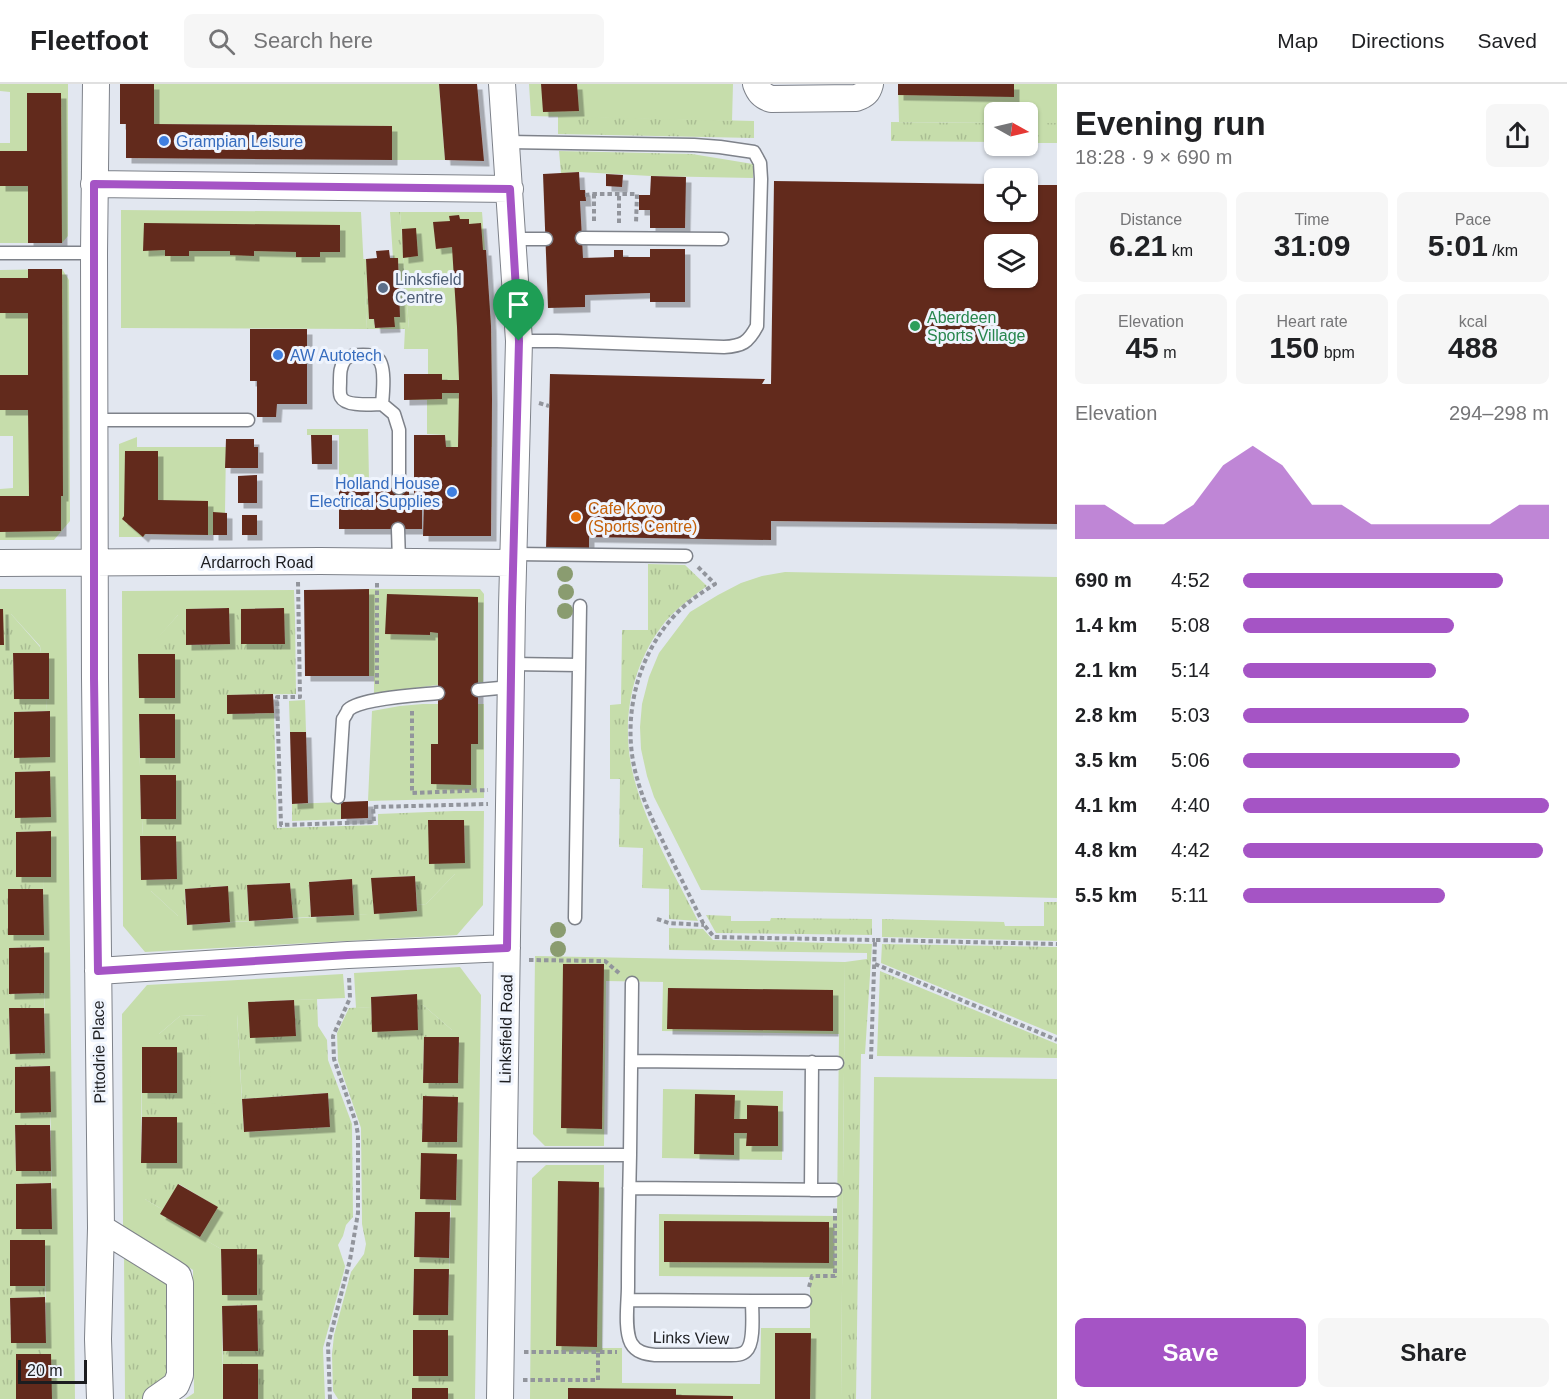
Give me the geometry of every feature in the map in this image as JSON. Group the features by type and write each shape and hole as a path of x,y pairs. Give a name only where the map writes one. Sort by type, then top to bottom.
{"street":[{"name":"Pittodrie Place","path":"96,84 94,563 101,1228 99,1399"},
{"name":"Linksfield Road","path":"501,1389 509,790 519,341 502,84"},
{"path":"756,84 764,97 771,99 856,98 864,96 870,84"},
{"path":"94,184 510,189"},
{"name":"Ardarroch Road","path":"0,563 388,562 513,558"},
{"path":"98,971 348,955 507,948"},
{"path":"101,1228 178,1276 180,1283 180,1375 176,1385 156,1399"}],"lane":[{"path":"506,142 720,147 753,152 760,163 761,178 757,326 752,336 739,346 519,341"},
{"path":"513,239 546,238"},
{"path":"582,238 722,239"},
{"path":"0,253 94,253"},
{"path":"382,404 383,368 379,359 370,355 345,359 340,369 341,397 352,404 382,404 394,414 399,430 399,488"},
{"path":"94,420 248,420"},
{"path":"388,562 399,529"},
{"path":"513,558 686,556"},
{"path":"575,918 580,606"},
{"path":"478,690 511,676 579,665"},
{"path":"338,796 343,718 348,710 357,705 378,700 438,693"},
{"name":"Links View","path":"632,983 628,1300 631,1344 636,1350 645,1354 739,1355 746,1351 752,1337 752,1301"},
{"path":"631,1061 837,1063"},
{"path":"811,1190 812,1062"},
{"path":"503,1155 630,1155"},
{"path":"629,1188 835,1190"},
{"path":"628,1300 805,1301"}],"path":[{"path":"614,186 614,194"},
{"path":"619,238 620,194"},
{"path":"585,195 636,194 636,237"},
{"path":"686,556 715,584 685,605 674,616 651,649 636,688 630,730 636,777 645,803 704,925 714,937 1057,944"},
{"path":"378,700 388,562"},
{"path":"412,696 412,793 509,790"},
{"path":"657,919 669,923 704,925"},
{"path":"871,1059 875,940"},
{"path":"330,1399 328,1345 350,1260 358,1213 358,1135 334,1059 333,1036 350,998 348,955"},
{"path":"549,960 604,962 632,983"},
{"path":"875,964 1057,1040"},
{"path":"805,1301 812,1276 834,1276 835,1190"},
{"path":"501,1351 616,1352 636,1350"},
{"path":"501,1389 598,1380 598,1352"}],"green space":[{"path":"0,84 68,84 68,236 62,243 0,243 0,143 10,143 10,92 0,91"},
{"path":"154,84 439,84 445,160 392,160 392,126 154,124"},
{"path":"529,84 733,84 732,121 531,116"},
{"path":"898,84 1057,84 1057,123 1038,123 1038,102 984,102 984,123 899,122"},
{"path":"558,116 754,121 754,138 558,134"},
{"path":"891,122 984,123 984,142 891,141"},
{"path":"1038,123 1057,123 1057,143 1038,143"},
{"path":"559,151 692,154 753,164 753,178 561,173"},
{"path":"121,210 361,212 367,329 121,328"},
{"path":"390,212 400,212 409,329 367,329 363,259 366,259 375,328 394,327 394,317 400,316 398,258 393,258"},
{"path":"400,212 482,212 491,326 492,447 446,447 445,435 427,434 427,400 404,400 404,374 428,374 428,349 404,349 405,329 409,329"},
{"path":"62,269 69,280 70,521 54,540 0,540 0,489 13,488 13,436 0,436 0,270"},
{"path":"307,429 368,429 369,480 388,480 387,487 339,487 339,435 307,435"},
{"path":"137,437 137,447 226,447 225,513 213,513 213,535 146,534 143,537 119,537 119,444"},
{"path":"648,564 685,565 707,586 675,612 653,639 636,677 628,717 630,758 646,815 698,921 669,919 669,889 642,888 643,848 619,847 620,779 610,779 610,705 621,704 622,630 648,630"},
{"path":"785,572 1057,577 1057,898 701,890 654,797 647,776 641,749 640,727 642,704 649,677 659,653 690,612 741,583"},
{"path":"0,589 66,589 75,1399 52,1399 42,1354 42,1343 46,1343 45,1240 42,1240 42,1229 52,1229 50,1067 45,1066 43,877 51,877 50,772 47,771 47,757 50,757 46,699 49,698 49,653 41,653 40,646 11,614 3,614 3,609 0,609"},
{"path":"369,589 480,589 484,594 483,682 374,693 374,676 369,676"},
{"path":"294,590 295,618 284,618 284,608 241,609 241,611 229,611 229,608 186,609 186,615 178,615 151,646 150,654 139,655 143,836 140,836 141,879 150,880 151,891 178,916 186,916 187,925 417,911 417,905 426,904 455,874 455,863 465,863 464,820 454,820 454,811 484,811 483,905 457,935 145,952 123,926 122,591"},
{"path":"229,611 241,611 241,644 285,644 284,618 295,618 296,694 227,695 228,714 274,713 277,828 378,825 378,814 454,811 454,820 429,820 429,863 455,863 455,874 426,904 417,905 415,876 372,878 374,914 354,915 352,879 309,882 311,917 293,918 290,883 247,885 249,921 230,922 227,886 185,889 186,916 178,916 150,890 150,880 177,879 176,836 143,836 142,819 176,819 176,775 140,775 140,758 175,757 175,714 141,714 141,698 175,698 150,654 150,646 178,615 186,615 187,645 230,644"},
{"path":"3,614 11,614 40,647 41,653 13,653 14,699 46,699 47,711 14,712 14,757 47,757 47,771 15,772 15,817 51,817 51,831 16,832 16,877 43,877 43,889 8,890 9,935 44,935 44,947 9,948 9,994 44,993 44,1008 9,1008 10,1054 45,1053 45,1066 15,1067 15,1112 51,1112 50,1125 15,1126 16,1171 51,1171 51,1183 16,1184 16,1229 42,1229 42,1240 10,1240 10,1285 45,1286 45,1297 10,1298 11,1343 42,1343 42,1354 16,1355 16,1399 0,1399 0,645"},
{"path":"305,700 306,732 290,732 289,701"},
{"path":"423,704 484,704 484,798 368,801 372,711"},
{"path":"341,802 342,819 292,821 292,804"},
{"path":"1044,902 1057,902 1057,941 882,937 882,919 1004,922 1005,926 1044,926"},
{"path":"706,915 731,916 731,921 770,921 771,918 872,919 872,935 716,933"},
{"path":"669,928 703,929 713,940 872,944 865,1054 861,1054 856,1399 841,1399 845,962 867,959 867,953 669,950"},
{"path":"882,944 1057,947 1057,1035 881,963"},
{"path":"535,956 845,962 841,1399 530,1399 532,1178 546,1165 604,1165 602,1348 622,1348 622,1383 760,1384 761,1328 810,1328 810,1277 659,1276 659,1214 837,1216 839,1034 662,1031 663,982 606,981 604,1146 545,1146 533,1134"},
{"path":"460,967 481,995 475,1399 448,1399 446,1315 448,1315 451,1200 456,1200 458,1097 455,1097 455,1083 458,1083 459,1038 452,1037 452,1030 423,1005 417,1005 416,994 371,997 371,1007 356,1008 354,973"},
{"path":"880,971 1057,1044 1057,1058 877,1056"},
{"path":"343,974 345,998 249,1002 249,1014 237,1015 242,1103 212,1104 207,1015 180,1016 159,1034 151,1034 151,1047 142,1047 141,1162 145,1163 145,1199 163,1210 161,1214 221,1249 223,1399 185,1399 194,1393 193,1270 123,1226 122,1014 147,985"},
{"path":"317,999 318,1026 327,1040 328,1060 352,1124 353,1217 346,1225 338,1245 345,1266 323,1348 325,1399 258,1399 258,1364 223,1364 223,1351 258,1351 257,1305 223,1306 223,1295 257,1249 221,1249 200,1237 217,1207 179,1184 163,1210 145,1199 145,1163 176,1117 142,1117 142,1093 176,1093 151,1047 151,1034 159,1034 180,1016 207,1015 242,1103 244,1132 330,1127 328,1093 242,1099 237,1014 249,1014 296,1035 294,1000"},
{"path":"417,1005 423,1005 452,1030 452,1037 424,1037 423,1082 455,1083 455,1097 423,1096 422,1141 457,1142 457,1154 421,1154 421,1199 451,1200 450,1212 415,1212 414,1257 449,1258 449,1269 414,1269 413,1314 446,1315 446,1330 413,1330 413,1375 448,1376 448,1388 412,1399 338,1399 333,1391 334,1335 351,1272 364,1254 366,1244 362,1224 361,1128 338,1061 337,1033 349,1008 371,1007 373,1032"},
{"path":"874,1077 1057,1079 1057,1399 871,1399"},
{"path":"663,1089 783,1091 782,1160 662,1158"},
{"path":"124,1252 171,1282 172,1381 144,1399 125,1399"}],"building":[{"path":"120,84 154,84 154,124 392,126 392,160 126,158 126,124 120,124"},
{"path":"439,84 477,84 484,161 445,160"},
{"path":"541,84 577,84 579,111 543,112"},
{"path":"898,84 1014,84 1014,97 898,95"},
{"path":"27,93 61,93 62,243 28,243 28,186 0,186 0,151 27,151"},
{"path":"579,172 580,190 585,190 586,201 580,201 583,258 614,257 614,250 623,250 623,257 650,257 650,249 685,249 685,302 650,302 650,293 585,295 585,307 548,308 543,174"},
{"path":"606,174 623,175 622,187 606,186"},
{"path":"651,176 686,177 685,228 650,228 650,210 639,210 639,195 650,195"},
{"name":"Aberdeen Sports Village","path":"774,181 984,184 984,222 1038,222 1038,185 1057,185 1057,524 771,521 771,540 589,537 589,551 546,550 550,374 765,379 762,384 771,384"},
{"path":"459,215 460,219 469,219 469,224 481,223 483,250 486,250 491,326 491,536 423,536 424,505 422,504 422,529 339,529 339,487 409,488 409,504 414,505 414,435 445,435 446,447 458,447 459,393 442,393 442,399 404,400 404,374 442,374 442,380 459,380 452,247 436,249 433,222 450,221 449,216"},
{"path":"144,223 340,225 340,252 320,252 320,257 296,257 296,252 254,251 254,256 230,255 230,251 189,251 189,256 165,256 165,250 143,251"},
{"path":"416,228 418,256 403,258 402,229"},
{"name":"Linksfield Centre","path":"389,250 390,258 398,258 400,317 394,317 395,327 375,328 374,319 369,319 366,259 377,258 376,251"},
{"path":"28,269 62,269 63,496 61,496 61,531 0,532 0,496 29,496 28,410 0,410 0,375 28,375 28,313 0,313 0,278 28,278"},
{"name":"AW Autotech","path":"250,329 307,329 307,404 277,404 276,417 257,417 257,381 250,381"},
{"path":"311,435 332,435 332,464 312,464"},
{"path":"226,439 254,439 254,447 258,447 258,468 225,468"},
{"path":"125,451 158,451 158,500 208,501 208,535 145,534 143,537 122,519 124,516"},
{"path":"257,475 257,503 238,503 238,476"},
{"path":"213,512 227,513 227,535 213,535"},
{"path":"242,515 257,515 257,535 242,535"},
{"path":"369,589 369,676 305,676 304,590"},
{"path":"387,594 478,597 478,744 471,744 471,785 431,784 431,744 438,744 438,633 430,632 430,635 385,634"},
{"path":"229,608 230,644 186,645 186,609"},
{"path":"284,608 285,644 241,644 241,609"},
{"path":"0,609 3,609 4,645 0,645"},
{"path":"13,653 49,653 49,699 14,699"},
{"path":"138,654 175,654 175,698 139,698"},
{"path":"273,694 274,713 227,714 227,695"},
{"path":"50,711 50,757 14,758 14,712"},
{"path":"139,714 175,714 175,758 140,758"},
{"path":"290,732 306,732 308,803 292,804"},
{"path":"50,771 51,817 15,818 15,772"},
{"path":"140,775 176,775 176,819 141,819"},
{"path":"368,801 368,818 341,819 341,802"},
{"path":"428,820 464,820 465,863 429,864"},
{"path":"51,831 51,877 16,877 16,832"},
{"path":"140,836 176,836 177,879 141,880"},
{"path":"415,876 417,911 374,914 371,878"},
{"path":"352,879 354,915 311,917 309,882"},
{"path":"290,883 293,918 249,921 247,885"},
{"path":"228,886 230,922 187,925 185,889"},
{"path":"8,889 43,889 44,935 8,935"},
{"path":"44,947 44,993 9,994 9,948"},
{"path":"563,964 604,964 602,1129 561,1128"},
{"path":"668,988 833,990 833,1031 667,1029"},
{"path":"417,994 418,1030 372,1032 371,997"},
{"path":"294,1000 296,1036 250,1038 248,1002"},
{"path":"9,1008 44,1008 45,1053 10,1054"},
{"path":"424,1037 459,1037 458,1083 423,1083"},
{"path":"142,1047 177,1047 177,1093 142,1093"},
{"path":"50,1066 51,1112 15,1113 15,1067"},
{"path":"328,1093 330,1127 244,1132 242,1099"},
{"path":"695,1094 735,1095 734,1119 747,1119 747,1105 778,1106 778,1146 746,1146 747,1133 734,1133 734,1155 694,1154"},
{"path":"423,1096 458,1097 457,1142 422,1142"},
{"path":"142,1117 177,1117 177,1163 141,1163"},
{"path":"15,1125 50,1125 51,1171 16,1171"},
{"path":"421,1153 457,1154 456,1200 420,1199"},
{"path":"558,1181 599,1182 597,1347 556,1346"},
{"path":"51,1183 52,1229 16,1229 16,1184"},
{"path":"178,1184 218,1207 200,1237 160,1214"},
{"path":"415,1212 450,1212 449,1258 414,1257"},
{"path":"664,1221 829,1222 829,1263 664,1262"},
{"path":"10,1240 45,1240 45,1286 10,1286"},
{"path":"221,1249 257,1249 257,1295 222,1295"},
{"path":"414,1269 449,1269 448,1315 413,1315"},
{"path":"45,1297 46,1343 11,1343 10,1298"},
{"path":"257,1305 258,1351 223,1351 222,1306"},
{"path":"413,1330 448,1330 448,1376 413,1376"},
{"path":"775,1333 811,1333 810,1399 775,1399"},
{"path":"16,1354 51,1354 52,1399 16,1399"},
{"path":"223,1364 258,1364 258,1399 223,1399"},
{"path":"412,1388 448,1388 448,1399 412,1399"},
{"path":"568,1388 676,1389 676,1395 733,1396 733,1399 568,1399"}],"place":[{"name":"Grampian Leisure","path":"164,141"},
{"name":"Linksfield Centre","path":"383,288"},
{"name":"Aberdeen Sports Village","path":"915,326"},
{"name":"AW Autotech","path":"278,355"},
{"name":"Holland House Electrical Supplies","path":"452,492"},
{"name":"Cafe Kovo (Sports Centre)","path":"576,517"}],"route":[{"path":"94,184 510,189 519,341 507,948 348,955 98,971 94,678 94,184"}]}
